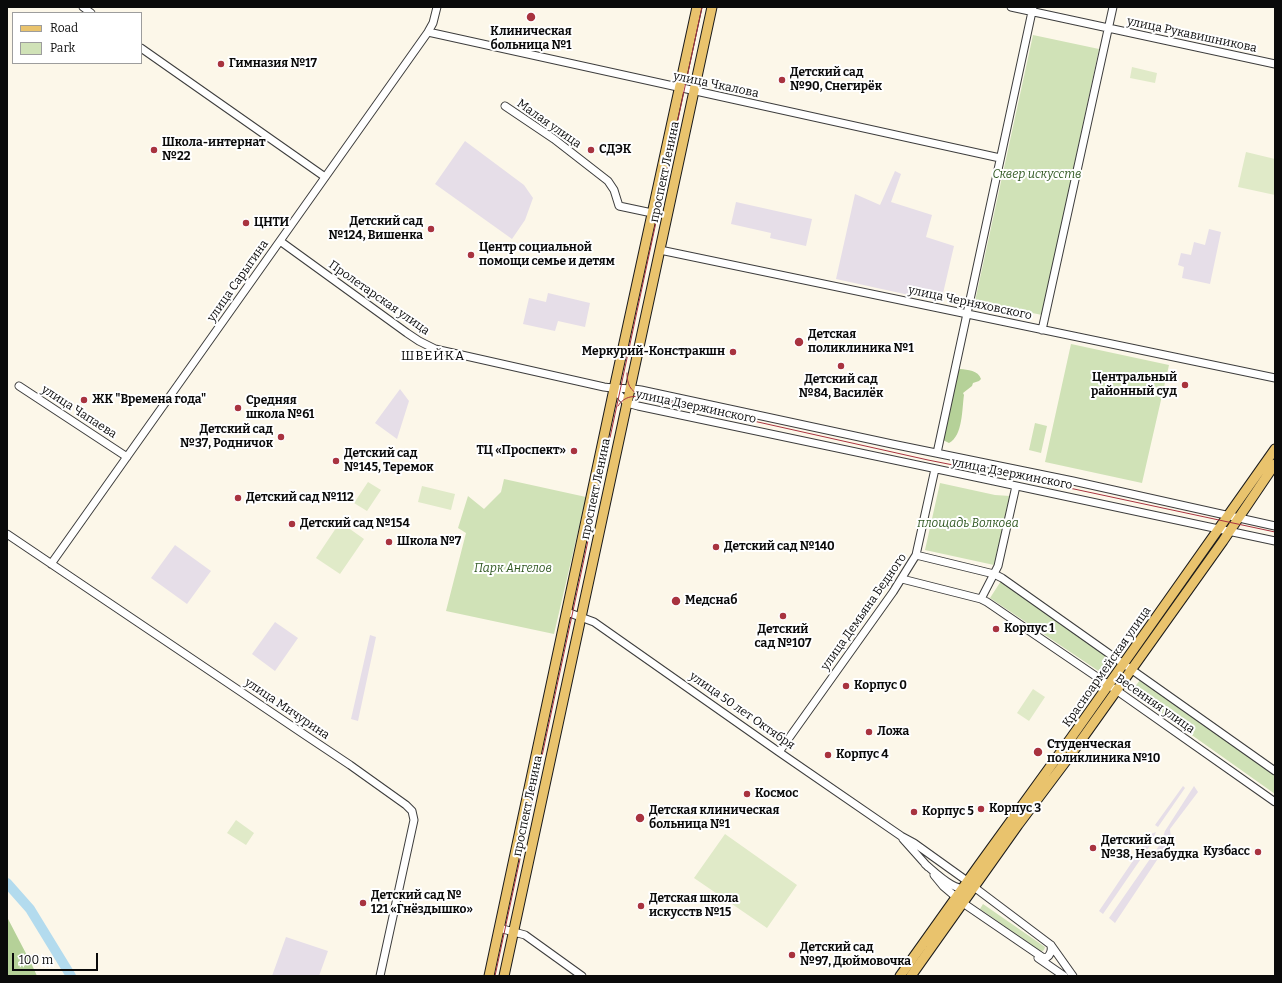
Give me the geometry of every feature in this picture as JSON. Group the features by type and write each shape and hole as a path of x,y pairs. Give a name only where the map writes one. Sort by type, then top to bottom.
{"main road":[{"name":"проспект Ленина","path":"489,976 697,7"},
{"name":"проспект Ленина","path":"504,976 580,616 712,7"},
{"name":"Красноармейская улица","path":"900,976 1018,825 1072,753 1112,688 1275,449"},
{"name":"Красноармейская улица","path":"1127,666 1229,531 1275,464"},
{"name":"Красноармейская улица","path":"911,976 959,900 961,889 971,884"}],"street":[{"name":"улица Сарыгина","path":"51,564 428,32 433,23 438,7"},
{"name":"улица Рукавишникова","path":"1011,7 1033,9 1109,28 1275,64"},
{"path":"1042,330 1113,7"},
{"path":"937,453 1033,9"},
{"name":"улица Чкалова","path":"428,32 694,92 1000,158"},
{"path":"142,49 325,177"},
{"name":"Малая улица","path":"505,106 554,139 608,182 614,190 619,206 652,213"},
{"name":"Пролетарская улица","path":"280,241 413,337 429,346 445,351 614,389"},
{"name":"улица Черняховского","path":"660,250 1275,378"},
{"name":"улица Чапаева","path":"18,386 126,457"},
{"name":"улица Дзержинского","path":"614,389 630,388 1081,483 1275,526"},
{"name":"улица Дзержинского","path":"614,389 627,403 1275,541"},
{"name":"улица Демьяна Бедного","path":"779,752 902,579 916,555 935,469"},
{"path":"981,599 998,566 1016,486"},
{"name":"улица Мичурина","path":"7,534 350,764 412,810 414,820 380,976"},
{"name":"Весенняя улица","path":"916,555 994,574 1275,771"},
{"name":"Весенняя улица","path":"902,579 981,599 1275,802"},
{"name":"улица 50 лет Октября","path":"567,612 594,622 971,884 1051,945 1073,976"},
{"name":"улица 50 лет Октября","path":"900,836 943,886 959,900 1042,957 1046,958 1049,956 1051,952 1051,945"},
{"path":"925,864 961,889"},
{"path":"499,928 525,935 582,976"},
{"name":"улица 50 лет Октября","path":"1026,947 1033,954 1064,976"}],"shaded area":[{"path":"465,141 524,185 533,198 525,220 512,239 435,184"},
{"path":"895,171 901,174 891,202 932,215 926,237 954,246 941,302 836,279 855,194 880,205"},
{"path":"736,202 812,219 806,246 770,238 771,233 731,224"},
{"path":"1209,229 1221,232 1210,284 1182,278 1184,267 1178,265 1181,253 1191,255 1194,242 1205,245"},
{"path":"548,293 590,303 585,327 558,321 555,331 523,324 529,298 546,302"},
{"path":"400,389 409,401 397,439 375,423"},
{"path":"175,545 211,571 187,604 151,578"},
{"path":"275,622 298,638 275,671 252,654"},
{"path":"370,635 376,637 358,721 351,719"},
{"path":"1183,786 1185,788 1158,827 1155,825"},
{"path":"1194,786 1198,792 1170,829 1171,839 1115,923 1109,918 1161,843 1165,831"},
{"path":"1156,832 1149,847 1103,914 1099,911 1151,834"},
{"path":"286,937 328,951 319,976 272,976"}],"green space":[{"name":"Сквер искусств","path":"1033,35 1099,49 1042,315 975,301"},
{"path":"1132,67 1157,73 1155,83 1130,78"},
{"path":"1246,152 1275,159 1275,195 1238,187"},
{"path":"1071,344 1169,365 1142,483 1045,462"},
{"path":"960,369 975,372 981,379 973,383 972,386 963,393 961,421 957,434 949,443 943,440 942,437 958,370"},
{"path":"1035,423 1047,426 1041,453 1029,450"},
{"name":"Парк Ангелов","path":"504,479 586,497 554,634 446,611 466,533 458,528 468,496 484,509 501,492"},
{"path":"368,482 381,490 367,511 354,503"},
{"name":"площадь Волкова","path":"940,483 995,495 1010,496 994,565 925,550"},
{"path":"422,486 455,494 451,510 418,502"},
{"path":"340,522 364,539 340,574 316,558"},
{"path":"1001,581 1110,659 1100,672 990,598"},
{"path":"1140,680 1275,774 1275,794 1131,692"},
{"path":"1033,689 1045,697 1029,721 1017,713"},
{"path":"236,820 254,833 246,845 227,833"},
{"path":"725,834 797,885 767,928 694,878"},
{"path":"983,904 1045,947 1044,950 1041,952 980,909"},
{"path":"7,917 32,965 37,976 7,976"}],"waterway":[{"path":"7,883 30,909 71,976"}],"tram line":[{"path":"495,976 702,7"},
{"path":"627,373 630,387 640,395"},
{"path":"618,406 621,402 630,397 646,397 928,460 1074,489 1275,532"}],"place":[{"name":"Клиническая больница №1","path":"531,17"},
{"name":"Гимназия №17","path":"221,64"},
{"name":"Детский сад №90, Снегирёк","path":"782,80"},
{"name":"Школа-интернат №22","path":"154,150"},
{"name":"СДЭК","path":"591,150"},
{"name":"ЦНТИ","path":"246,223"},
{"name":"Детский сад №124, Вишенка","path":"431,229"},
{"name":"Центр социальной помощи семье и детям","path":"471,255"},
{"name":"Детская поликлиника №1","path":"799,342"},
{"name":"Меркурий-Констракшн","path":"733,352"},
{"name":"Детский сад №84, Василёк","path":"841,366"},
{"name":"Центральный районный суд","path":"1185,385"},
{"name":"ЖК \"Времена года\"","path":"84,400"},
{"name":"Средняя школа №61","path":"238,408"},
{"name":"Детский сад №37, Родничок","path":"281,437"},
{"name":"ТЦ «Проспект»","path":"574,451"},
{"name":"Детский сад №145, Теремок","path":"336,461"},
{"name":"Детский сад №112","path":"238,498"},
{"name":"Детский сад №154","path":"292,524"},
{"name":"Школа №7","path":"389,542"},
{"name":"Детский сад №140","path":"716,547"},
{"name":"Медснаб","path":"676,601"},
{"name":"Детский сад №107","path":"783,616"},
{"name":"Корпус 1","path":"996,629"},
{"name":"Корпус 0","path":"846,686"},
{"name":"Ложа","path":"869,732"},
{"name":"Студенческая поликлиника №10","path":"1038,752"},
{"name":"Корпус 4","path":"828,755"},
{"name":"Космос","path":"747,794"},
{"name":"Корпус 3","path":"981,809"},
{"name":"Корпус 5","path":"914,812"},
{"name":"Детская клиническая больница №1","path":"640,818"},
{"name":"Детский сад №38, Незабудка","path":"1093,848"},
{"name":"Кузбасс","path":"1258,852"},
{"name":"Детский сад № 121 «Гнёздышко»","path":"363,903"},
{"name":"Детская школа искусств №15","path":"641,906"},
{"name":"Детский сад №97, Дюймовочка","path":"792,955"}],"district":[{"name":"ШВЕЙКА","path":"433,356"}]}
